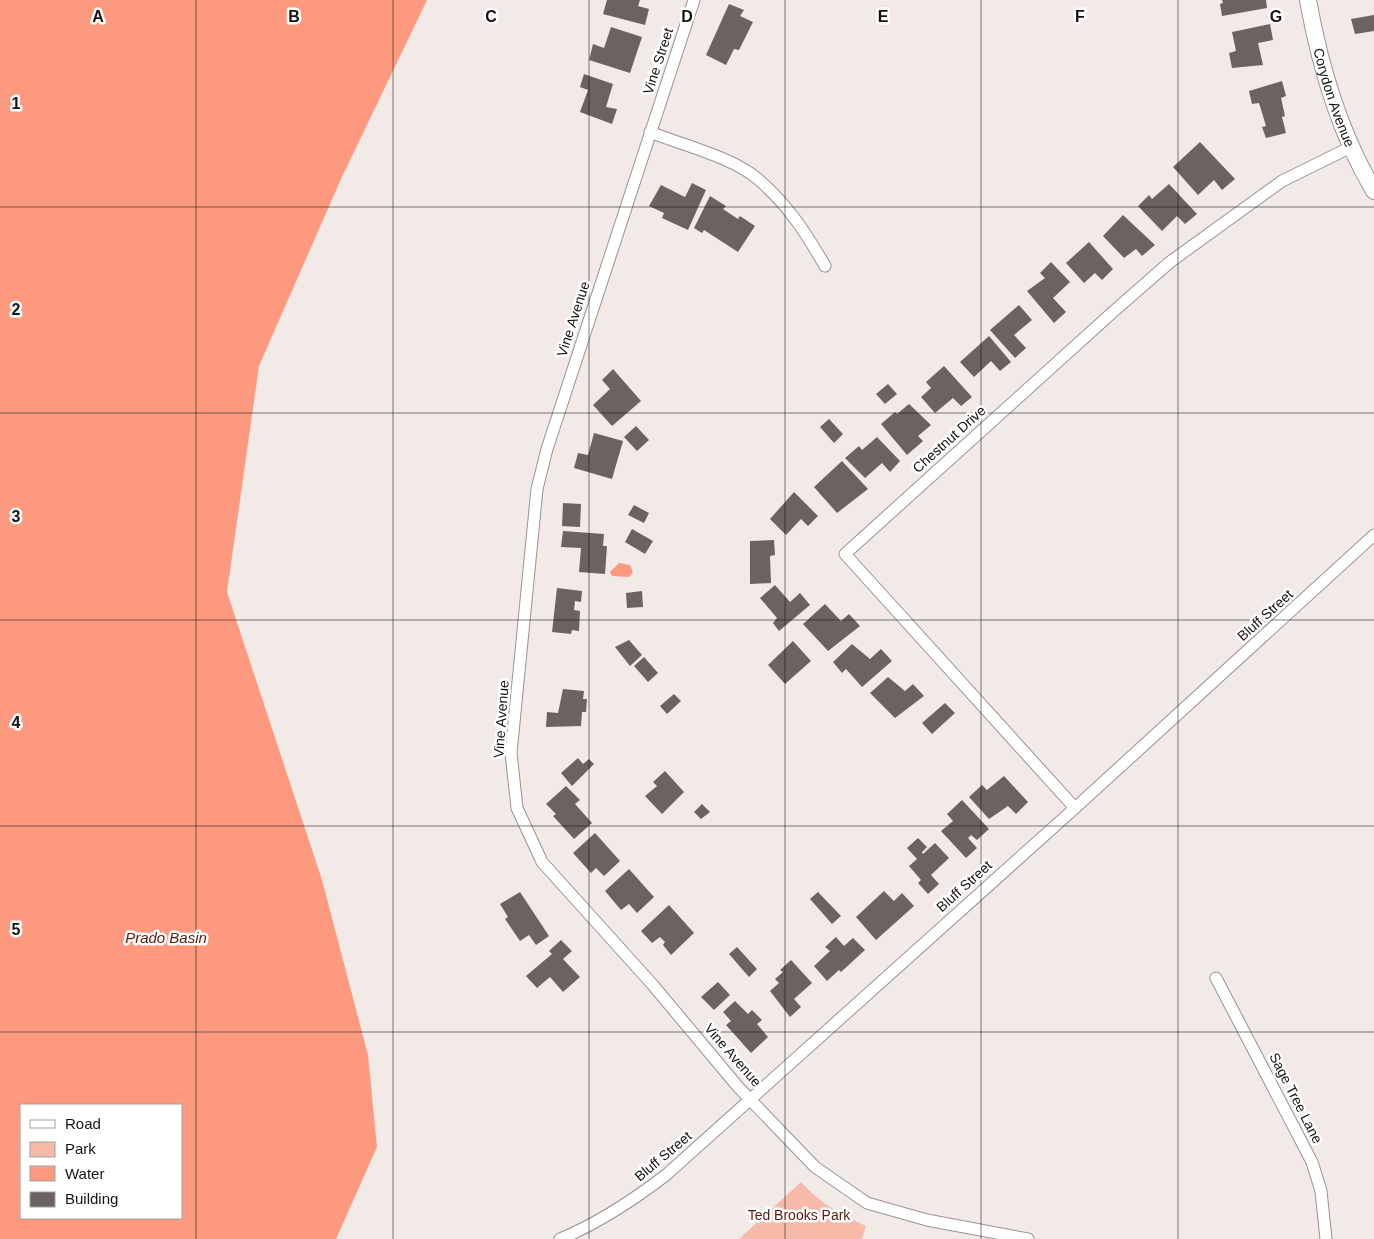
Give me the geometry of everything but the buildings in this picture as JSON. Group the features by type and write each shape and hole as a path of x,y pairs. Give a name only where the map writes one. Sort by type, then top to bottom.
{"main road":[{"name":"Corydon Avenue","path":"1308,0 1319,55 1331,99 1351,147 1374,191"}],"street":[{"name":"Vine Street","path":"650,132 694,0"},
{"path":"650,132 734,165 758,179 799,222 824,266"},
{"name":"Vine Avenue","path":"650,132 547,449 537,489 512,753 517,808 542,862 652,984 750,1097 816,1167 867,1204 927,1220 1028,1239"},
{"name":"Chestnut Drive","path":"1075,808 845,554 1170,262 1282,181 1351,147"},
{"name":"Bluff Street","path":"560,1239 589,1227 630,1202 666,1175 739,1110 750,1097 1075,808 1374,535"},
{"name":"Sage Tree Lane","path":"1216,978 1312,1162 1321,1191 1326,1239"}],"green space":[{"name":"Ted Brooks Park","path":"801,1182 831,1208 866,1226 862,1239 739,1239"}],"water":[{"name":"Prado Basin","path":"0,0 427,0 341,179 259,366 227,592 322,880 368,1055 377,1147 336,1239 0,1239"},
{"path":"619,563 630,565 633,572 629,577 612,576 610,572"}]}
